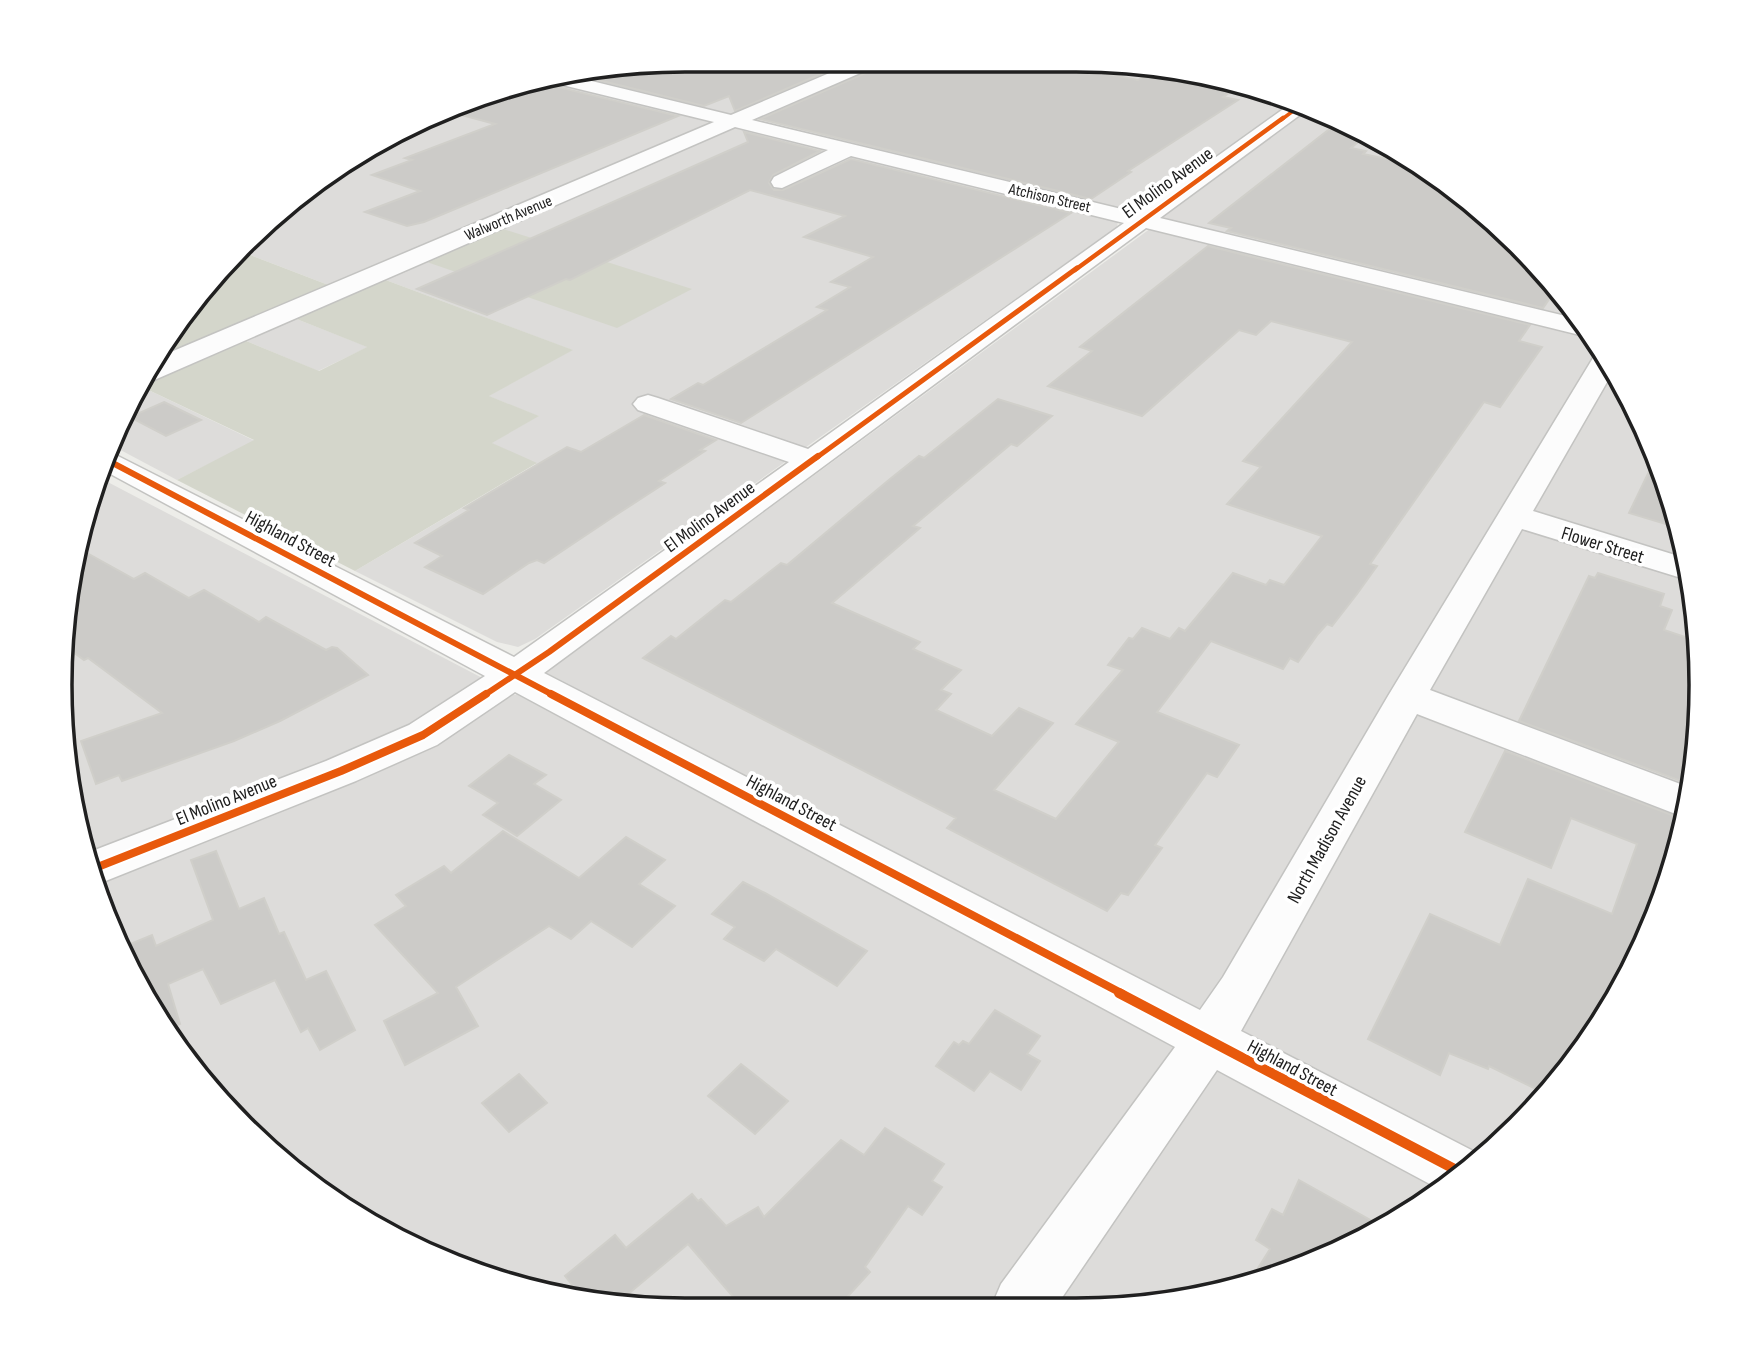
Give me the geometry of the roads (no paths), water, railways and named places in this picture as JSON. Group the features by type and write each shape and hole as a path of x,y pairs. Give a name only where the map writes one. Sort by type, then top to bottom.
{"street":[{"name":"Walworth Avenue","path":"162,366 845,72"},
{"name":"Atchison Street","path":"574,82 1572,325"},
{"name":"El Molino Avenue","path":"99,866 341,771 423,735 518,675 1292,111"},
{"path":"782,182 849,149"},
{"name":"North Madison Avenue","path":"1027,1298 1177,1087 1247,979 1406,696 1601,368"},
{"path":"648,404 812,460"},
{"name":"Highland Street","path":"113,463 1453,1168"},
{"name":"Flower Street","path":"1515,516 1677,567"},
{"path":"1406,696 1678,799"}]}
